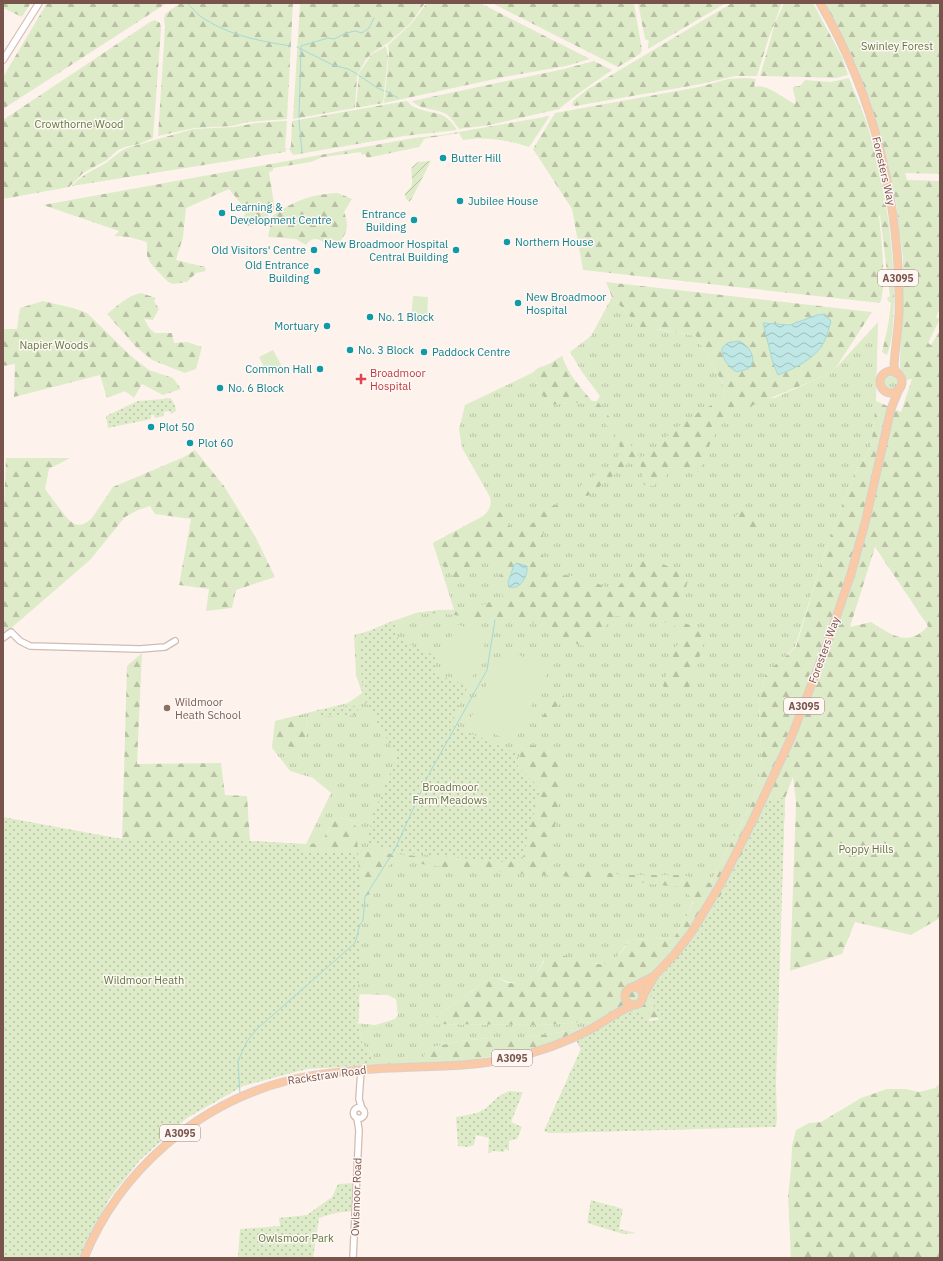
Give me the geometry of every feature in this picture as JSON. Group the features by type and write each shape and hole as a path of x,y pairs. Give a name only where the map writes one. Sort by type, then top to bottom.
{"main road":[{"path":"3,60 39,3"},
{"name":"Foresters Way","path":"820,3 833,26 856,78 869,114 880,150 892,206 897,255 899,303 894,366 896,373"},
{"name":"Foresters Way","path":"883,375 895,351"},
{"path":"889,372 896,373 901,380 899,389 893,392 883,390 880,385 880,379 883,375 889,372"},
{"name":"Foresters Way","path":"643,996 655,975 674,955 691,933 720,885 759,809 793,732 827,644 850,574 866,516 891,409 899,389"},
{"name":"Foresters Way","path":"887,392 891,409"},
{"name":"Foresters Way","path":"631,988 655,975"},
{"path":"631,988 638,989 643,996 640,1002 634,1005 627,1002 625,996 631,988"},
{"name":"Rackstraw Road","path":"613,1015 625,996"},
{"name":"Rackstraw Road","path":"84,1258 106,1216 130,1181 158,1152 192,1124 237,1098 272,1085 311,1075 361,1070 478,1063 516,1057 555,1046 580,1035 613,1015 634,1005"}],"street":[{"path":"3,638 11,632 30,646 114,650 165,647 175,641"},
{"path":"359,1099 364,1112 360,1118 354,1115 359,1099 361,1070"},
{"path":"355,1110 359,1108 362,1109"},
{"name":"Owlsmoor Road","path":"353,1258 358,1126 360,1118"}],"green space":[{"path":"3,3 31,3 22,17 3,8"},
{"name":"Crowthorne Wood","path":"47,3 167,3 3,109 3,77"},
{"path":"180,3 293,3 287,119 248,122 232,126 194,128 158,136 165,27 164,19 165,14"},
{"path":"300,3 425,3 410,24 388,43 372,53 365,61 357,76 355,108 293,119"},
{"path":"427,3 480,3 590,59 566,66 504,77 384,103 389,53 388,45 411,24"},
{"path":"492,3 634,3 642,50 640,54 618,67"},
{"path":"638,3 726,3 648,49 649,41 645,39"},
{"path":"732,3 782,3 768,40 757,76 735,76 701,84 575,106 572,105 573,101 588,89"},
{"path":"784,3 813,3 842,57 848,75 836,78 760,76 775,23"},
{"path":"824,3 940,3 940,174 905,173 907,180 940,181 940,308 936,317 940,319 928,343 931,345 940,330 940,918 911,935 855,922 842,954 790,971 796,802 793,777 785,798 778,1004 775,1014 668,1016 643,1020 538,1025 426,1024 487,980 496,977 508,983 517,983 531,978 549,957 557,955 593,963 606,964 617,957 630,940 674,938 693,902 682,887 607,878 555,876 450,868 393,860 370,894 361,898 359,1022 319,1022 123,882 122,839 127,666 142,653 137,764 221,763 225,795 247,796 250,841 306,844 319,843 326,835 334,820 339,817 353,821 356,827 358,851 476,861 521,755 523,743 557,697 563,694 566,701 555,707 545,725 533,738 530,745 557,749 562,764 549,869 599,871 623,875 683,875 710,883 753,801 762,769 759,701 766,672 796,647 822,561 838,516 854,475 871,447 876,401 901,412 912,379 906,380 904,373 900,370 903,259 896,202 881,143 859,71","holes":["875,547 928,626 921,633 907,638 893,635 871,622 850,627"]},
{"name":"Crowthorne Wood","path":"155,20 160,23 161,29 153,138 118,150 107,160 83,173 69,187 3,199 3,120"},
{"path":"386,46 388,57 383,103 356,108 359,73 372,54"},
{"path":"594,61 612,70 559,109 490,125 459,129 446,114 419,106 412,101 564,69"},
{"path":"849,78 872,140 887,208 894,278 894,301 892,335 887,355 882,352 888,326 891,303 887,298 890,296 880,215 883,286 880,303 583,270 572,209 533,149 555,113 699,87 728,79 756,79 754,87 759,86 769,89 795,104 793,87 800,86 805,80 831,82"},
{"path":"406,101 415,107 443,115 448,118 457,130 404,136 293,155 289,149 291,146 292,121"},
{"path":"550,116 529,147 496,139 480,138 463,140 459,133 424,139 419,147 367,158 365,154 362,155 361,152 323,157 311,162 273,168 273,171 269,172 275,210 257,225 253,226 239,224 247,211 229,189 186,208 183,237 176,260 205,267 206,271 196,273 187,282 173,284 168,282 151,264 147,256 147,242 129,237 114,236 119,231 43,205 414,138 441,135"},
{"name":"Crowthorne Wood","path":"287,121 285,148 287,148 285,152 72,186 84,175 106,163 127,148 193,129 234,127 256,123"},
{"path":"431,161 410,202 407,200 405,194 412,184 412,167 418,162"},
{"path":"338,193 352,199 344,212 347,221 347,228 339,243 331,239 323,242 318,239 314,239 306,245 296,239 268,237 272,216 295,202 303,199 319,195"},
{"path":"606,282 872,312 835,369 817,379 727,416 712,439 699,472 682,470 674,467 664,478 653,486 644,485 640,462 632,460 588,496 581,495 578,489 586,480 611,467 620,454 619,440 587,402 548,405 532,373 538,368 549,364 562,356 571,375 592,401 597,401 640,457 646,456 673,431 693,416 725,399 722,382 696,336 658,329 652,332 639,326 612,297"},
{"path":"141,293 156,298 154,301 159,309 153,320 144,319 150,329 155,333 172,333 174,343 187,342 202,347 196,369 185,373 152,360 136,347 107,314 127,298"},
{"path":"413,296 428,297 427,323 411,322"},
{"path":"612,297 639,326 696,336 722,382 725,399 774,398 817,379 835,369 878,322 876,401 871,447 854,475 838,516 795,647 766,672 759,701 762,769 753,801 710,883 695,895 689,912 674,938 630,940 614,961 606,964 543,961 535,975 525,981 516,983 496,977 487,980 426,1024 538,1025 585,1022 598,1023 590,1028 526,1037 499,1037 460,1041 429,1048 425,1054 423,1064 374,1065 371,1052 363,1045 357,1023 375,1025 395,1019 398,1015 396,999 387,995 358,994 356,827 353,821 339,817 334,820 326,835 319,843 306,844 331,793 313,778 290,771 272,748 273,737 275,741 305,740 308,726 306,718 299,715 348,703 362,693 356,675 354,635 369,631 416,613 454,610 433,543 483,516 487,512 491,503 490,497 462,448 459,429 465,405 532,373 548,405 597,401 600,396 582,372 570,352 591,336"},
{"name":"Napier Woods","path":"43,301 87,313 131,356 149,370 173,378 181,389 163,395 142,384 134,398 125,391 107,398 100,375 14,397 15,364 3,366 3,329 17,329 20,308"},
{"path":"273,350 283,368 269,376 259,357"},
{"path":"891,374 898,379 899,382 894,389 891,390 884,385 883,382 888,375"},
{"path":"170,398 176,411 171,414 170,411 164,412 164,416 155,418 154,415 151,415 151,419 108,428 106,416 138,401"},
{"path":"195,450 224,486 256,538 275,577 236,590 232,608 206,611 209,589 179,585 191,519 155,514 150,506 125,517 90,560 3,634 3,531 6,458 70,458 49,469 45,489 67,518 74,524 78,525 87,522 92,518 113,487 184,457"},
{"path":"566,503 566,509 549,520 545,525 545,530 541,539 544,570 547,575 551,577 562,575 588,579 614,591 646,556 682,573 688,580 680,609 680,615 684,623 702,629 706,637 689,688 667,690 663,686 670,664 670,652 682,641 684,636 679,628 655,618 615,616 599,633 593,649 571,642 523,617 516,617 509,623 440,613 416,613 439,610 473,609 494,600 503,599 499,582 503,567 503,560 499,558 473,565 463,570 461,576 462,580 458,582 441,564 433,543 457,530 465,530 475,526 488,519 495,513 500,512 512,529 517,529 533,523 543,510"},
{"path":"743,509 751,509 756,514 760,523 755,530 750,533 740,527 735,517"},
{"name":"Broadmoor Farm Meadows","path":"395,620 398,639 438,657 433,673 468,686 451,725 518,754 518,767 540,789 523,858 503,862 397,852 367,842 372,817 397,757 363,697 359,637 360,635"},
{"path":"456,624 488,635 471,681 439,670"},
{"path":"504,648 549,669 514,743 469,722"},
{"path":"352,705 358,710 355,715 318,717 317,710"},
{"path":"299,715 306,718 308,727 305,740 295,747 283,746 275,741 273,737 275,721"},
{"path":"785,798 776,1127 549,1133 544,1131 581,1049 576,1040 611,1022 623,1012 642,1012 650,1021 659,1019 651,999 653,985 692,940 722,893 769,799"},
{"name":"Wildmoor Heath","path":"3,817 122,839 253,841 300,844 301,851 358,851 361,925 357,1023 363,1045 371,1052 374,1065 307,1069 243,1086 187,1118 140,1160 109,1199 81,1258 3,1258"},
{"path":"590,1028 696,1129 549,1133 544,1131 581,1049 576,1040 463,1062 423,1064 425,1054 429,1048 460,1041 499,1037 526,1037"},
{"path":"940,1083 940,1258 791,1258 788,1196 792,1146 796,1130 809,1123 821,1122 861,1098 887,1089 906,1089 919,1092 935,1088"},
{"path":"509,1091 523,1092 511,1122 522,1127 517,1139 509,1141 509,1151 505,1149 504,1152 492,1151 491,1153 488,1153 489,1138 476,1135 474,1145 468,1147 458,1146 456,1117 477,1113 486,1108 499,1096"},
{"name":"Owlsmoor Park","path":"353,1183 353,1211 335,1213 319,1218 313,1258 238,1258 240,1229 280,1226 279,1218 307,1215 332,1197 338,1184"},
{"path":"591,1200 623,1209 619,1229 636,1233 623,1234 587,1223"}],"water":[{"path":"825,314 831,321 824,342 820,348 804,362 791,370 778,375 773,363 763,323 790,325 817,315"},
{"path":"739,341 749,349 753,361 749,368 737,372 730,368 726,362 722,348 727,343"},
{"path":"517,563 527,566 525,578 517,586 509,587 508,582 514,565"}],"waterway":[{"path":"187,3 200,16 210,23 232,33 267,42 291,46"},
{"path":"299,118 301,46 328,38 334,39 346,33 355,31 362,33 369,28 374,18"},
{"path":"297,47 333,65 348,69 357,74"},
{"path":"358,75 384,91"},
{"path":"386,91 398,98"},
{"path":"299,120 302,152"},
{"path":"429,774 487,670 495,620"},
{"path":"240,1094 238,1061 247,1041 257,1029 355,943 360,924 363,921 365,897 395,849 428,776"},
{"path":"3,1026 6,1030"}],"place":[{"name":"Butter Hill","path":"443,158"},
{"name":"Jubilee House","path":"460,201"},
{"name":"Learning & Development Centre","path":"222,213"},
{"name":"Entrance Building","path":"414,220"},
{"name":"Northern House","path":"507,242"},
{"name":"Old Visitors' Centre","path":"314,250"},
{"name":"New Broadmoor Hospital Central Building","path":"456,250"},
{"name":"Old Entrance Building","path":"317,271"},
{"name":"New Broadmoor Hospital","path":"518,303"},
{"name":"No. 1 Block","path":"370,317"},
{"name":"Mortuary","path":"327,326"},
{"name":"No. 3 Block","path":"350,350"},
{"name":"Paddock Centre","path":"424,352"},
{"name":"Common Hall","path":"320,369"},
{"name":"Broadmoor Hospital","path":"361,379"},
{"name":"No. 6 Block","path":"220,388"},
{"name":"Plot 50","path":"151,427"},
{"name":"Plot 60","path":"190,443"},
{"name":"Wildmoor Heath School","path":"167,708"}],"park label":[{"name":"Swinley Forest","path":"897,46"},
{"name":"Poppy Hills","path":"866,849"}]}
